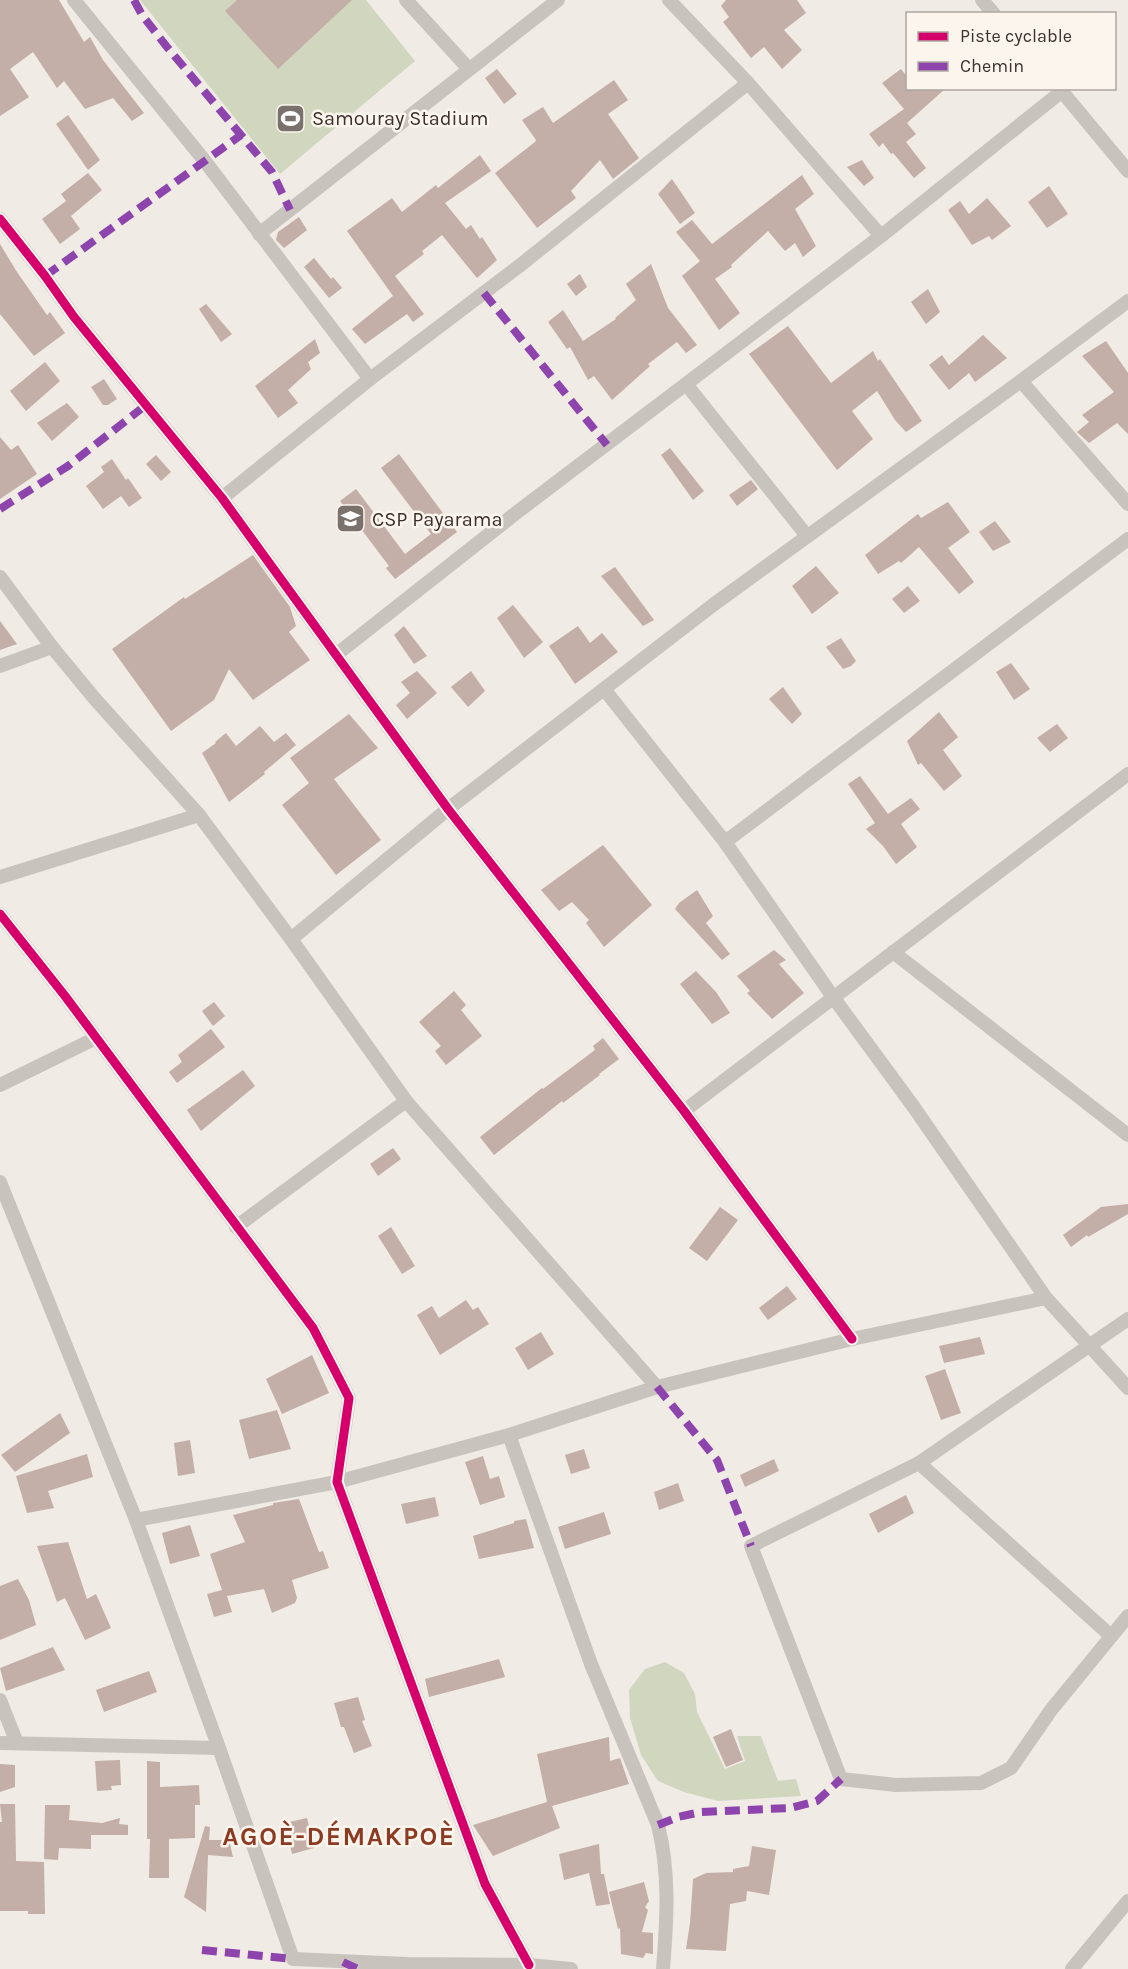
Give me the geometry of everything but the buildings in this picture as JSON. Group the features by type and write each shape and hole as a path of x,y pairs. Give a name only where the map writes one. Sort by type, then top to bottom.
{"street":[{"path":"74,0 204,160 370,379"},
{"path":"406,0 470,69"},
{"path":"259,234 558,0"},
{"path":"669,0 748,82 881,236"},
{"path":"982,0 992,12"},
{"path":"222,498 370,379 518,267 748,82"},
{"path":"337,654 516,513 881,236 1060,90 1128,171"},
{"path":"0,219 74,317 222,498 448,809 684,1111 852,1339"},
{"path":"291,939 448,809 713,604 1128,301"},
{"path":"1021,381 1128,504"},
{"path":"686,384 807,536"},
{"path":"726,842 1128,539"},
{"path":"0,577 52,647 95,699 199,815 291,939 406,1101 657,1387"},
{"path":"0,666 52,647"},
{"path":"604,689 726,842 1046,1298 1128,1388"},
{"path":"684,1111 1128,774"},
{"path":"0,877 199,815"},
{"path":"0,914 313,1328 349,1398 337,1482 485,1884 529,1965"},
{"path":"893,952 1128,1135"},
{"path":"0,1085 96,1038"},
{"path":"236,1227 406,1101"},
{"path":"0,1182 136,1520 293,1959 418,1964 529,1965 571,1969"},
{"path":"136,1520 337,1482 509,1435 657,1387 852,1339 1046,1298"},
{"path":"1128,1319 919,1463 751,1546 841,1779 896,1785 981,1783 1011,1768 1051,1710 1128,1616"},
{"path":"509,1435 591,1664 658,1825 665,1851 668,1910 663,1969"},
{"path":"919,1463 1111,1636"},
{"path":"0,1700 17,1743"},
{"path":"0,1743 219,1748"},
{"path":"1072,1969 1128,1901"}],"green space":[{"name":"Samouray Stadium","path":"140,0 366,0 415,61 280,174"},
{"path":"665,1662 684,1673 695,1694 697,1712 725,1769 745,1761 737,1736 761,1736 778,1781 796,1779 801,1796 718,1801 684,1792 658,1781 641,1755 630,1718 629,1690 645,1669"}],"marked path":[{"path":"134,0 142,15 167,47 272,172 290,210"},
{"path":"45,276 241,135"},
{"path":"484,293 607,445"},
{"path":"0,509 68,466 146,405"},
{"path":"657,1387 717,1460 751,1546"},
{"path":"658,1825 678,1817 701,1812 790,1808 817,1801 841,1779"},
{"path":"202,1950 293,1959"},
{"path":"343,1962 358,1969"}],"cycle path":[{"path":"0,219 74,317 222,498 448,809 684,1111 852,1339"},
{"path":"0,914 65,996 313,1328 349,1398 337,1482 485,1884 529,1965"}],"place":[{"name":"Samouray Stadium","path":"291,118"},
{"name":"CSP Payarama","path":"351,519"}],"district":[{"name":"AGOÈ-DÉMAKPOÈ","path":"339,1836"}]}
